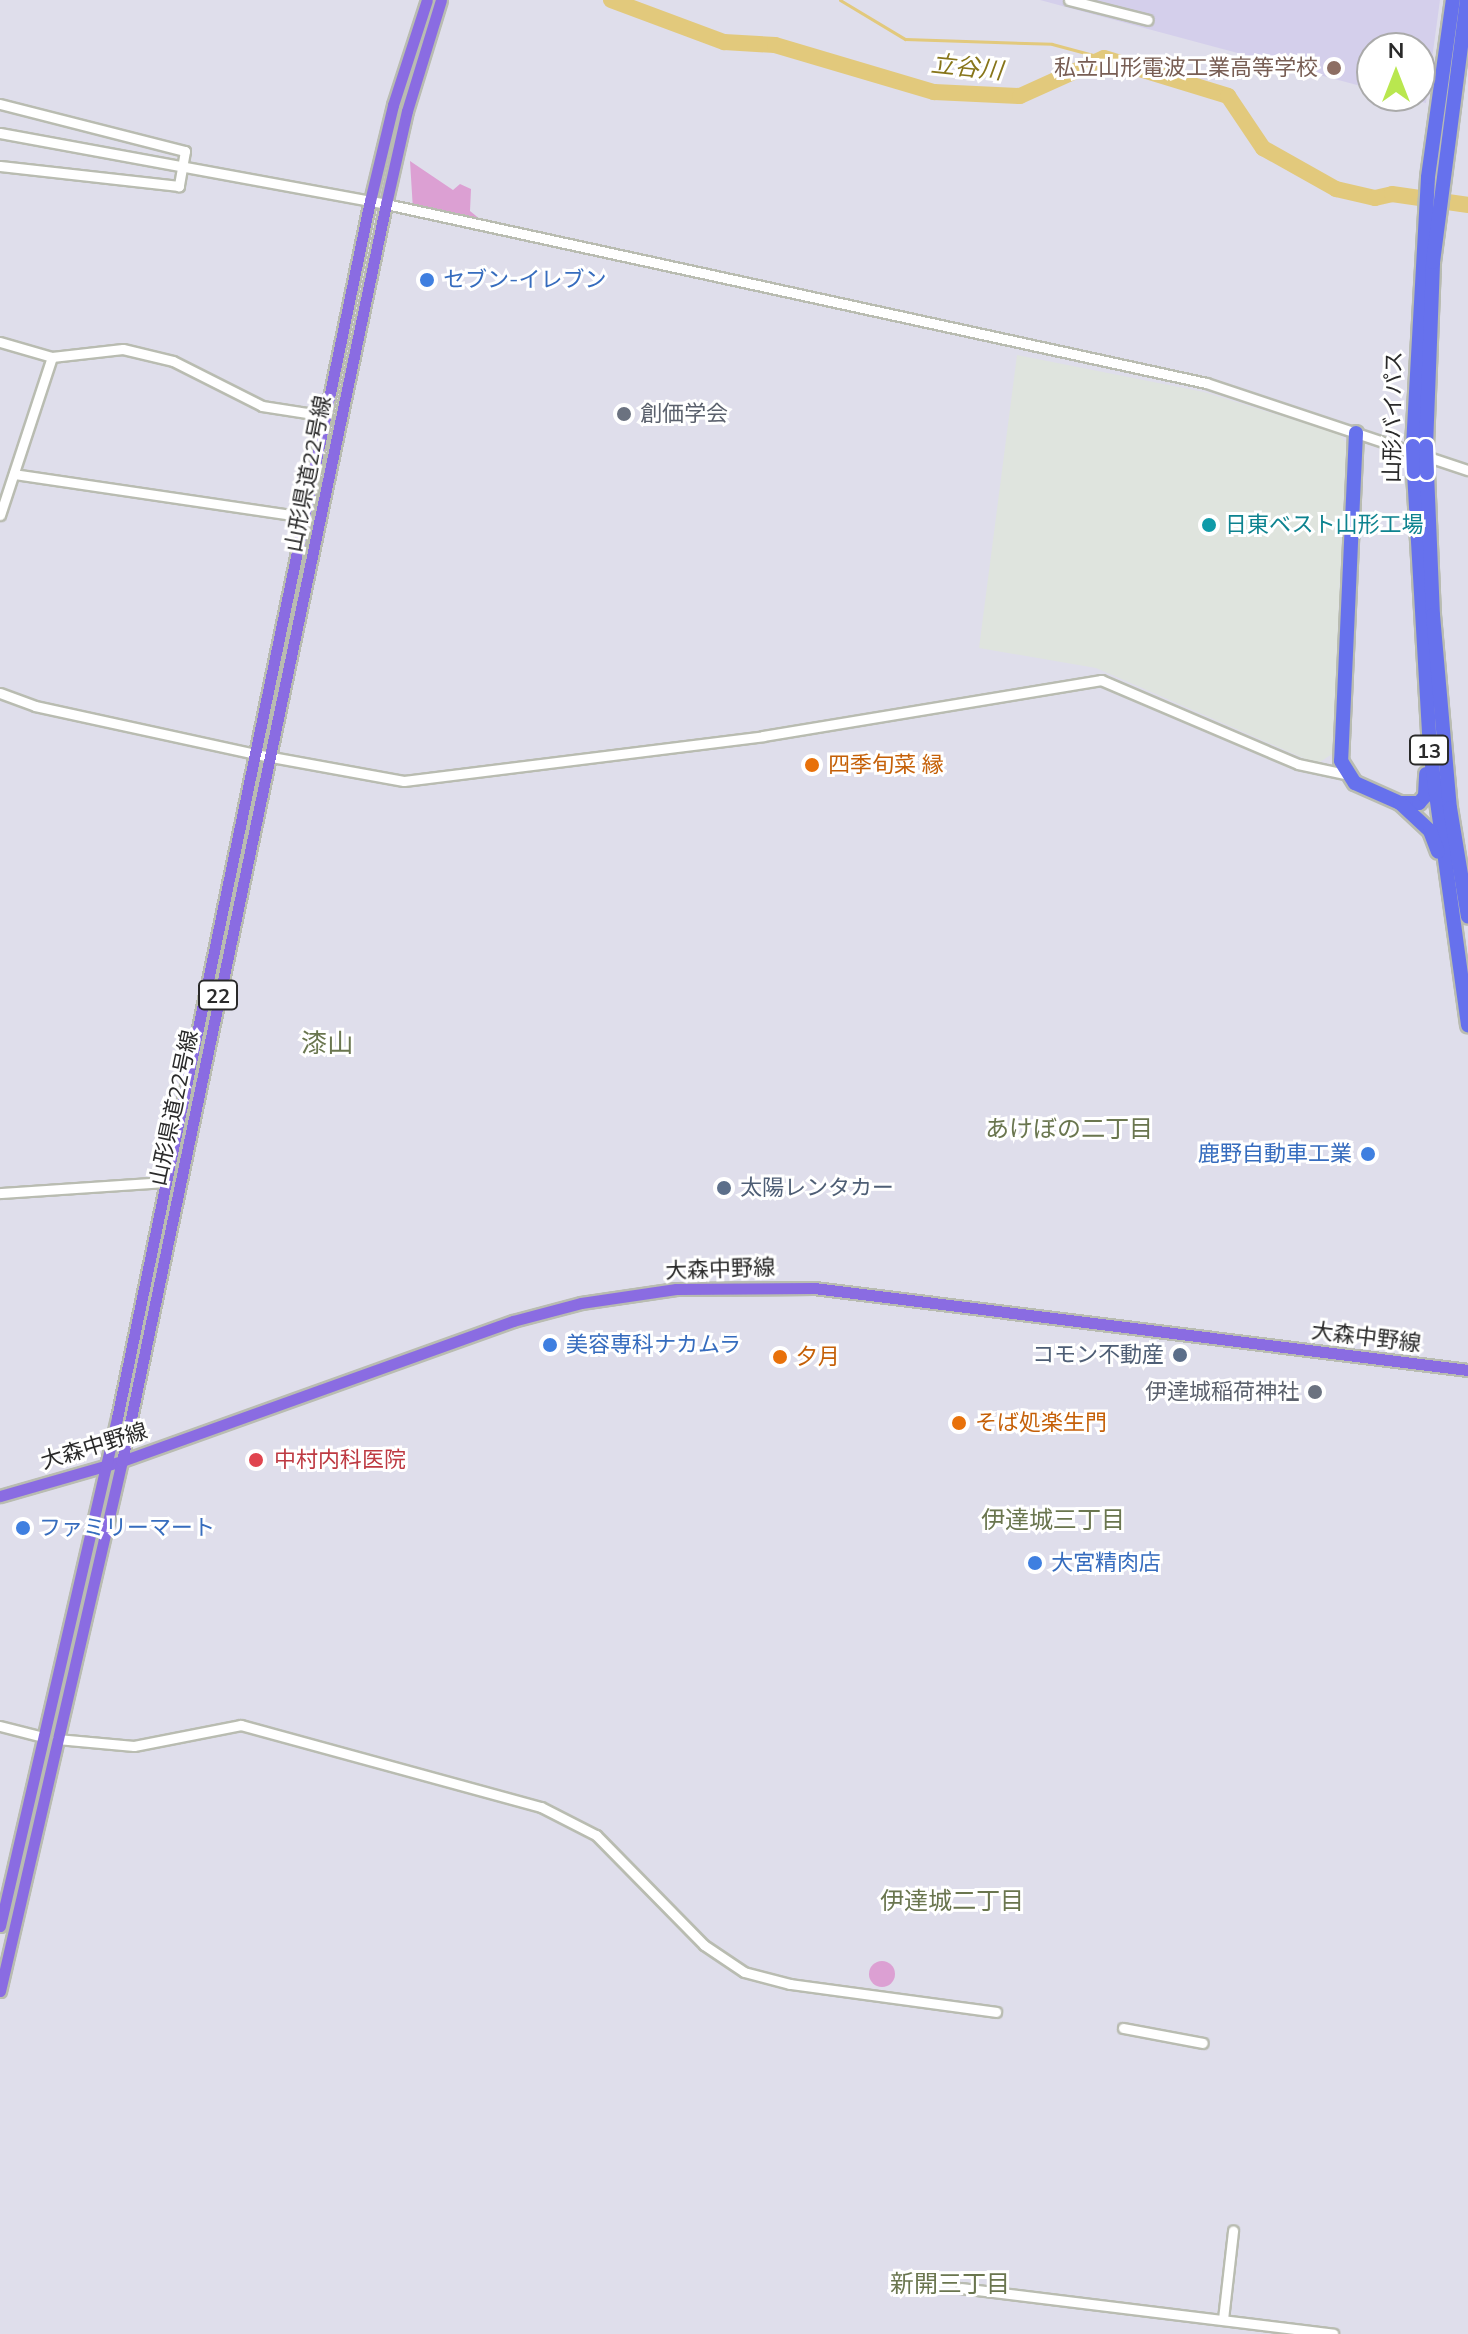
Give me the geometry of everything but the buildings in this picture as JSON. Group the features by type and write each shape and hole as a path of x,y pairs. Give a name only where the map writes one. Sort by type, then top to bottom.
{"highway":[{"name":"山形バイパス","path":"1448,72 1453,0"},
{"name":"山形バイパス","path":"1467,0 1448,72 1425,209 1420,446 1425,693 1468,1025"},
{"path":"1356,433 1341,740 1345,774 1400,803 1436,843 1463,986"},
{"name":"山形バイパス","path":"1421,472 1450,808 1468,917"},
{"path":"1400,803 1419,803 1425,796 1425,693"}],"main road":[{"name":"山形県道22号線","path":"0,1926 106,1465 370,201 393,105 427,0"},
{"name":"山形県道22号線","path":"0,1991 122,1461 386,204 407,111 441,0"},
{"name":"大森中野線","path":"0,1496 122,1461 513,1321 581,1303 676,1289 814,1288 1468,1370"}],"street":[{"path":"1069,0 1148,20"},
{"path":"0,104 185,151 178,169 179,186 0,166"},
{"path":"0,133 178,169 386,204 1206,383 1468,470"},
{"path":"0,342 52,357 123,349 173,361 262,406 326,416"},
{"path":"0,515 52,357"},
{"path":"14,474 305,517"},
{"path":"0,693 35,706 255,754 404,781 763,736 1085,679 1101,680 1298,764 1345,774"},
{"path":"0,1193 165,1182"},
{"path":"57,1739 134,1746 241,1725 541,1807 596,1835 704,1945 744,1972 790,1984 996,2012"},
{"path":"0,1726 43,1737"},
{"path":"1123,2028 1203,2043"},
{"path":"1223,2319 1233,2231"},
{"path":"961,2288 1333,2334"}],"shaded area":[{"name":"私立山形電波工業高等学校","path":"1040,0 1440,0 1436,32 1356,32 1356,85"},
{"path":"410,161 453,190 460,184 471,189 470,211 486,224 413,210"},
{"path":"1017,355 1204,392 1339,434 1346,443 1332,754 1317,764 1096,668 979,648"},
{"path":"882,1961 891,1965 895,1974 891,1983 882,1987 873,1983 869,1974 873,1965"}],"waterway":[{"name":"立谷川","path":"611,0 724,42 775,45 934,92 1020,96 1104,58 1228,96 1263,148 1336,189 1375,198 1392,194 1468,205"},
{"path":"840,0 905,39 1052,44 1104,58"}],"place":[{"name":"私立山形電波工業高等学校","path":"1334,68"},
{"name":"セブン-イレブン","path":"427,280"},
{"name":"創価学会","path":"624,414"},
{"name":"日東ベスト山形工場","path":"1209,525"},
{"name":"四季旬菜 縁","path":"812,765"},
{"name":"鹿野自動車工業","path":"1368,1154"},
{"name":"太陽レンタカー","path":"724,1188"},
{"name":"美容専科ナカムラ","path":"550,1345"},
{"name":"コモン不動産","path":"1180,1355"},
{"name":"夕月","path":"780,1357"},
{"name":"伊達城稲荷神社","path":"1315,1392"},
{"name":"そば処楽生門","path":"959,1423"},
{"name":"中村内科医院","path":"256,1460"},
{"name":"ファミリーマート","path":"23,1528"},
{"name":"大宮精肉店","path":"1035,1563"}],"district":[{"name":"漆山","path":"327,1043"},
{"name":"あけぼの二丁目","path":"1069,1129"},
{"name":"伊達城三丁目","path":"1053,1520"},
{"name":"伊達城二丁目","path":"952,1901"},
{"name":"新開三丁目","path":"950,2284"}]}
